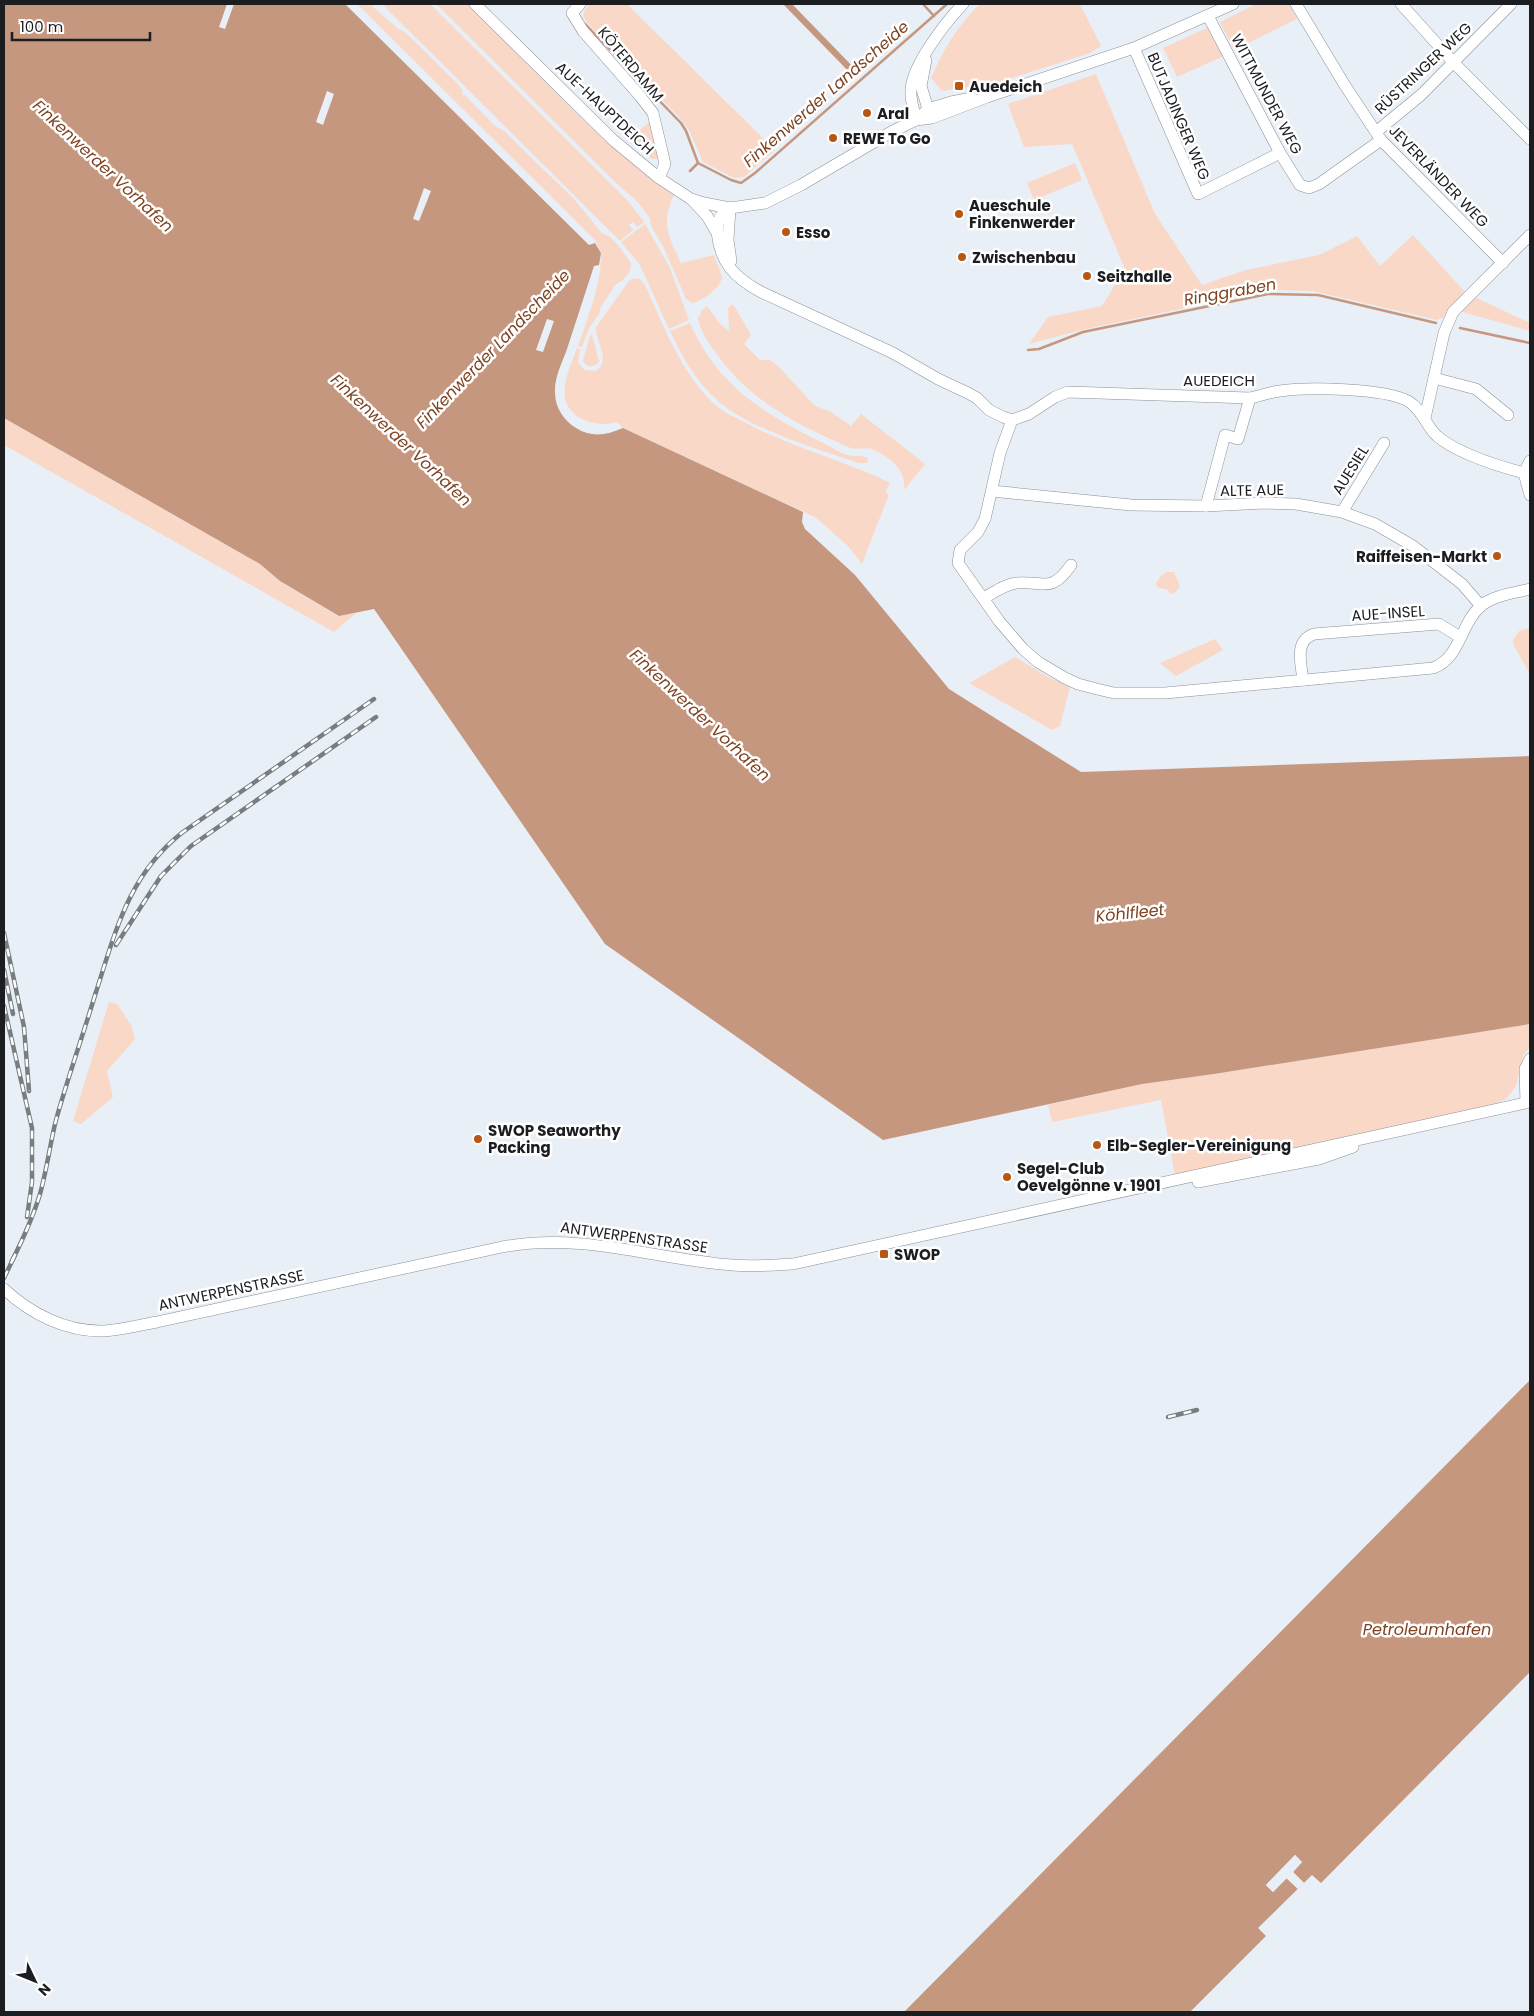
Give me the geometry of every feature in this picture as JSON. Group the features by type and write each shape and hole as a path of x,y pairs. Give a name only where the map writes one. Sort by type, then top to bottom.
{"street":[{"name":"AUE-HAUPTDEICH","path":"475,4 613,140 659,178 691,199 730,208"},
{"name":"KÖTERDAMM","path":"580,4 572,13 583,31 635,89 653,113 665,164 659,178"},
{"path":"916,120 912,102 912,83 919,63 962,4"},
{"path":"916,120 932,118 987,97 1134,48 1233,4"},
{"name":"JEVERLÄNDER WEG","path":"1296,4 1344,84 1379,136 1503,263"},
{"path":"1401,4 1454,63 1530,139"},
{"name":"RÜSTRINGER WEG","path":"1300,185 1309,188 1319,184 1379,136 1511,4"},
{"name":"WITTMUNDER WEG","path":"1208,16 1280,153 1300,185"},
{"path":"928,109 921,86 924,68 931,47"},
{"name":"BUTJADINGER WEG","path":"1134,48 1198,194 1280,153"},
{"path":"987,97 952,102 928,109 916,120 893,131 794,189 765,203 725,210 719,217 717,226 726,261 737,275 761,292 893,353 938,379 968,392 989,410 1012,420 1000,453 982,526 974,537 962,547 958,557 962,572 1023,650 1038,662 1065,678 1078,684 1114,693 1169,693 1433,668 1450,657 1472,616 1482,606 1490,600 1530,589"},
{"path":"691,199 707,216 718,234"},
{"path":"730,208 729,249 731,264 737,275"},
{"path":"1425,418 1444,333 1453,312 1530,235"},
{"path":"1434,378 1476,389 1508,415"},
{"name":"AUEDEICH","path":"1012,420 1029,414 1055,397 1068,392 1250,398 1280,391 1309,389 1359,391 1390,396 1409,402 1425,418 1436,435 1450,444 1504,468 1524,472"},
{"path":"1206,506 1225,435 1238,439 1250,398"},
{"name":"AUESIEL","path":"1342,512 1384,443"},
{"path":"1530,462 1524,472 1530,495"},
{"name":"ALTE AUE","path":"992,491 1130,505 1206,506 1265,503 1288,504 1342,512 1375,524 1412,546 1462,584 1482,606"},
{"path":"984,598 1014,583 1051,584 1063,576 1071,566"},
{"name":"AUE-INSEL","path":"1302,680 1300,648 1304,640 1314,634 1439,624 1460,637"},
{"path":"1528,1102 1525,1069 1530,1060"},
{"name":"ANTWERPENSTRASSE","path":"4,1289 16,1301 35,1313 55,1322 103,1331 157,1322 518,1244 538,1242 571,1242 734,1266 793,1264 1390,1134 1528,1102"}],"shaded area":[{"path":"357,4 370,4 397,28 406,33 458,84 463,92 462,95 465,95 495,126 504,131 573,198 602,233 610,237 618,245 631,263 630,271 623,280 616,284 601,307 599,314 589,328 582,347 578,346 599,278 601,253 595,240"},
{"path":"382,4 430,4 629,202 644,222 637,227 633,222 629,225 633,230 620,241"},
{"path":"436,4 468,4 593,129 647,175 674,195 667,222 673,245 681,263 714,255 722,277 715,289 697,302 693,303 686,299 664,248 651,226 650,219 639,203 613,180"},
{"path":"588,4 627,4 775,150 744,177 734,178 703,162 689,130 679,117 587,23 583,15"},
{"path":"980,4 1080,4 1101,46 1090,53 1000,82 942,91 931,78 952,38"},
{"path":"1256,4 1289,4 1297,19 1234,50 1220,22"},
{"path":"1209,27 1224,56 1177,77 1163,48"},
{"path":"1096,74 1155,214 1202,285 1246,270 1319,255 1357,236 1380,266 1413,235 1466,293 1530,323 1530,331 1459,311 1437,320 1313,291 1270,290 1086,329 1029,344 1048,317 1102,306 1125,269 1072,144 1024,147 1008,104"},
{"path":"650,122 659,157 657,159 652,159 629,138"},
{"path":"1075,163 1082,180 1034,200 1027,183"},
{"path":"645,224 670,268 689,320 669,329 640,265 621,242"},
{"path":"634,278 640,279 645,285 682,362 691,377 713,403 763,432 890,483 885,493 889,494 862,564 847,545 815,517 623,428 617,422 610,424 594,423 578,417 572,412 564,392 568,373 577,348 580,349 578,363 585,370 596,371 601,367 603,356 596,327 629,281"},
{"path":"733,304 751,335 744,344 760,360 770,360 778,366 815,406 831,412 851,426 861,414 925,464 904,490 903,477 900,471 892,461 880,453 871,449 848,447 809,429 774,408 741,383 706,339 698,319 702,310 707,306 720,324 729,331 728,308"},
{"path":"690,323 702,346 716,366 748,398 785,423 840,452 847,455 866,457 868,459 867,463 858,463 804,445 748,421 718,401 696,377 670,331"},
{"path":"592,335 599,361 590,367 583,360 590,336"},
{"path":"4,418 260,564 280,581 338,616 356,613 334,632 4,445"},
{"path":"1167,572 1174,572 1180,586 1175,593 1171,594 1168,590 1157,587 1156,583"},
{"path":"1530,628 1530,674 1514,646 1513,640 1519,631"},
{"path":"1215,639 1223,650 1176,676 1160,663"},
{"path":"1015,657 1046,676 1070,687 1060,726 1052,730 969,683"},
{"path":"109,1002 117,1004 131,1025 135,1039 107,1071 113,1097 81,1124 73,1121"},
{"path":"1530,1024 1530,1047 1523,1056 1516,1086 1506,1099 1483,1109 1175,1176 1161,1100 1052,1122 1048,1105 1142,1084"}],"water":[{"path":"4,4 345,4 589,245 595,243 601,253 599,265 594,266 556,382 555,398 561,413 568,422 582,431 594,434 605,434 623,428 803,512 802,522 805,529 855,575 949,689 1081,772 1530,756 1530,1024 1142,1084 883,1140 605,944 374,609 339,616 280,581 260,564 4,418"},
{"path":"783,4 792,4 858,72 854,77"},
{"name":"Petroleumhafen","path":"1530,1380 1530,1672 1321,1883 1312,1875 1304,1883 1293,1872 1302,1862 1295,1855 1266,1885 1273,1892 1287,1878 1298,1889 1258,1928 1266,1936 1190,2012 904,2012"}],"pier":[{"path":"227,4 234,4 225,29 219,27"},
{"path":"327,91 334,94 323,125 316,122"},
{"path":"424,188 431,191 419,221 413,219"},
{"path":"547,319 554,321 543,352 536,350"},
{"path":"1295,1855 1302,1862 1293,1872 1304,1883 1298,1889 1286,1878 1273,1892 1266,1885","holes":["1295,1858 1298,1862 1290,1872 1301,1883 1298,1886 1286,1876 1273,1888 1269,1884"]}],"waterway":[{"path":"923,4 934,16"},
{"name":"Finkenwerder Landscheide","path":"690,171 698,163 741,183 755,173 947,4"},
{"path":"585,24 681,123 698,163"},
{"name":"Ringgraben","path":"1028,350 1039,349 1083,332 1268,294 1318,295 1436,323"},
{"name":"Ringgraben","path":"1460,328 1530,343"}],"railway":[{"path":"12,1261 28,1228 40,1194 65,1088 110,947 127,905 149,866 183,832 374,699"},
{"path":"116,945 161,876 191,846 376,717"},
{"path":"4,933 24,1027 29,1091"},
{"path":"4,970 13,1014"},
{"path":"4,1006 32,1128 32,1182 27,1217"},
{"path":"4,1278 15,1255"},
{"path":"1168,1417 1197,1410"}],"place":[{"name":"Auedeich","path":"959,86"},
{"name":"Aral","path":"867,113"},
{"name":"REWE To Go","path":"833,138"},
{"name":"Aueschule Finkenwerder","path":"959,214"},
{"name":"Esso","path":"786,232"},
{"name":"Zwischenbau","path":"962,257"},
{"name":"Seitzhalle","path":"1087,276"},
{"name":"Raiffeisen-Markt","path":"1497,556"},
{"name":"SWOP Seaworthy Packing","path":"478,1139"},
{"name":"Elb-Segler-Vereinigung","path":"1097,1145"},
{"name":"Segel-Club Oevelgönne v. 1901","path":"1007,1177"},
{"name":"SWOP","path":"884,1254"}],"water label":[{"name":"Finkenwerder Vorhafen","path":"103,166"},
{"name":"Finkenwerder Vorhafen","path":"401,440"},
{"name":"Finkenwerder Vorhafen","path":"700,715"},
{"name":"Köhlfleet","path":"1130,913"}]}
